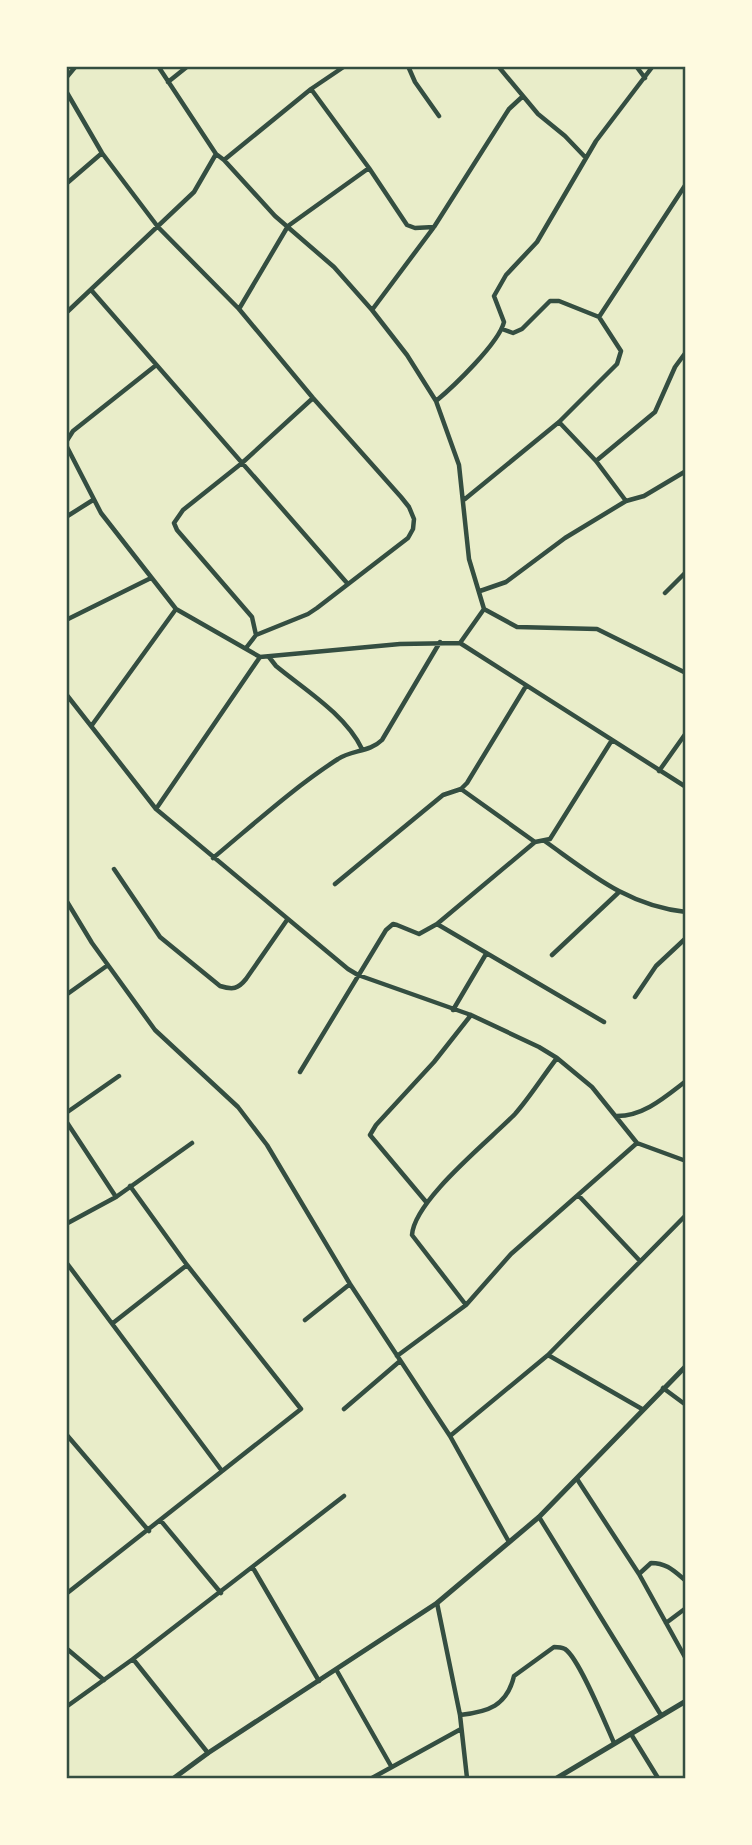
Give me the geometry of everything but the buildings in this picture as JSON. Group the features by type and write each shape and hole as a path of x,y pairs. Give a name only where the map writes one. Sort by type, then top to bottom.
{"street":[{"path":"66,78 76,66"},
{"path":"158,66 216,154 288,226 334,267 407,355 436,401 458,465 469,559 484,609 460,643"},
{"path":"168,82 188,66"},
{"path":"224,160 311,89 345,66"},
{"path":"408,66 415,82 439,116"},
{"path":"498,66 522,97 586,158"},
{"path":"636,66 645,78"},
{"path":"436,401 453,387 502,329 504,322 494,296 497,288 537,242 596,141 653,66"},
{"path":"311,89 369,167 407,225 434,228"},
{"path":"66,91 102,153 158,228 239,309 401,497 414,519 408,538 308,614 256,635 246,648"},
{"path":"372,310 434,228 509,109 522,97"},
{"path":"66,184 102,153"},
{"path":"66,313 194,192 216,154"},
{"path":"239,309 288,226 369,167"},
{"path":"598,317 685,184"},
{"path":"92,291 346,583"},
{"path":"464,500 559,422 617,363 621,351 598,317 559,302 550,301 522,329 513,333 502,329"},
{"path":"596,461 655,412 675,367 685,352"},
{"path":"155,366 73,432 66,444 93,500 176,609 260,657 441,641 460,643 685,788"},
{"path":"256,635 252,617 177,530 174,523 183,510 242,463 313,398"},
{"path":"559,422 596,461 626,500"},
{"path":"480,591 506,582 565,538 626,500 644,496 685,471"},
{"path":"66,517 93,500"},
{"path":"665,593 685,572"},
{"path":"66,620 151,578"},
{"path":"92,725 176,609"},
{"path":"484,609 517,627 597,629 685,673"},
{"path":"213,858 303,784 341,757 376,746 441,641"},
{"path":"268,656 276,666 332,712 356,738 362,749"},
{"path":"156,809 260,657"},
{"path":"335,884 443,795 461,789 492,745 526,686"},
{"path":"66,694 156,809 287,920 358,975 471,1015 557,1058 592,1087 637,1143 685,1161"},
{"path":"659,771 685,733"},
{"path":"545,842 554,835 612,740"},
{"path":"461,789 535,842 545,842 618,892 663,910 685,912"},
{"path":"300,1072 389,927 397,925 419,934 437,924 535,842"},
{"path":"114,869 160,937 220,986 231,989 240,986 287,920"},
{"path":"552,955 618,892"},
{"path":"66,900 155,1030 238,1107 267,1145 350,1284 450,1436 509,1542"},
{"path":"437,924 604,1022"},
{"path":"635,997 656,966 685,937"},
{"path":"453,1010 486,954"},
{"path":"66,995 108,965"},
{"path":"427,1203 370,1135 471,1015"},
{"path":"466,1305 412,1236 412,1229 427,1203 465,1161 516,1112 557,1058"},
{"path":"66,1113 119,1076"},
{"path":"616,1116 630,1116 651,1107 685,1081"},
{"path":"66,1121 116,1197"},
{"path":"66,1224 116,1197 192,1143"},
{"path":"344,1409 398,1359 466,1305 511,1254 637,1143"},
{"path":"67,1594 301,1409 187,1265 130,1186"},
{"path":"579,1196 640,1261"},
{"path":"450,1436 548,1355 685,1215"},
{"path":"66,1262 222,1471"},
{"path":"113,1323 187,1265"},
{"path":"305,1320 350,1284"},
{"path":"548,1355 642,1409"},
{"path":"174,1779 208,1753 437,1603 539,1517 685,1366"},
{"path":"663,1388 685,1405"},
{"path":"66,1434 149,1531"},
{"path":"577,1479 639,1574 685,1660"},
{"path":"66,1707 221,1593 344,1496"},
{"path":"539,1517 661,1715"},
{"path":"161,1521 221,1593"},
{"path":"639,1574 651,1563 660,1563 669,1566 685,1581"},
{"path":"253,1568 319,1682"},
{"path":"437,1603 460,1715 467,1779"},
{"path":"666,1623 685,1608"},
{"path":"460,1715 484,1712 495,1706 510,1690 514,1676 554,1647 560,1647 570,1655 589,1687 614,1743"},
{"path":"66,1648 104,1680"},
{"path":"134,1659 208,1753"},
{"path":"337,1671 391,1766"},
{"path":"556,1779 685,1701"},
{"path":"372,1779 461,1729"},
{"path":"631,1734 657,1779"}]}
